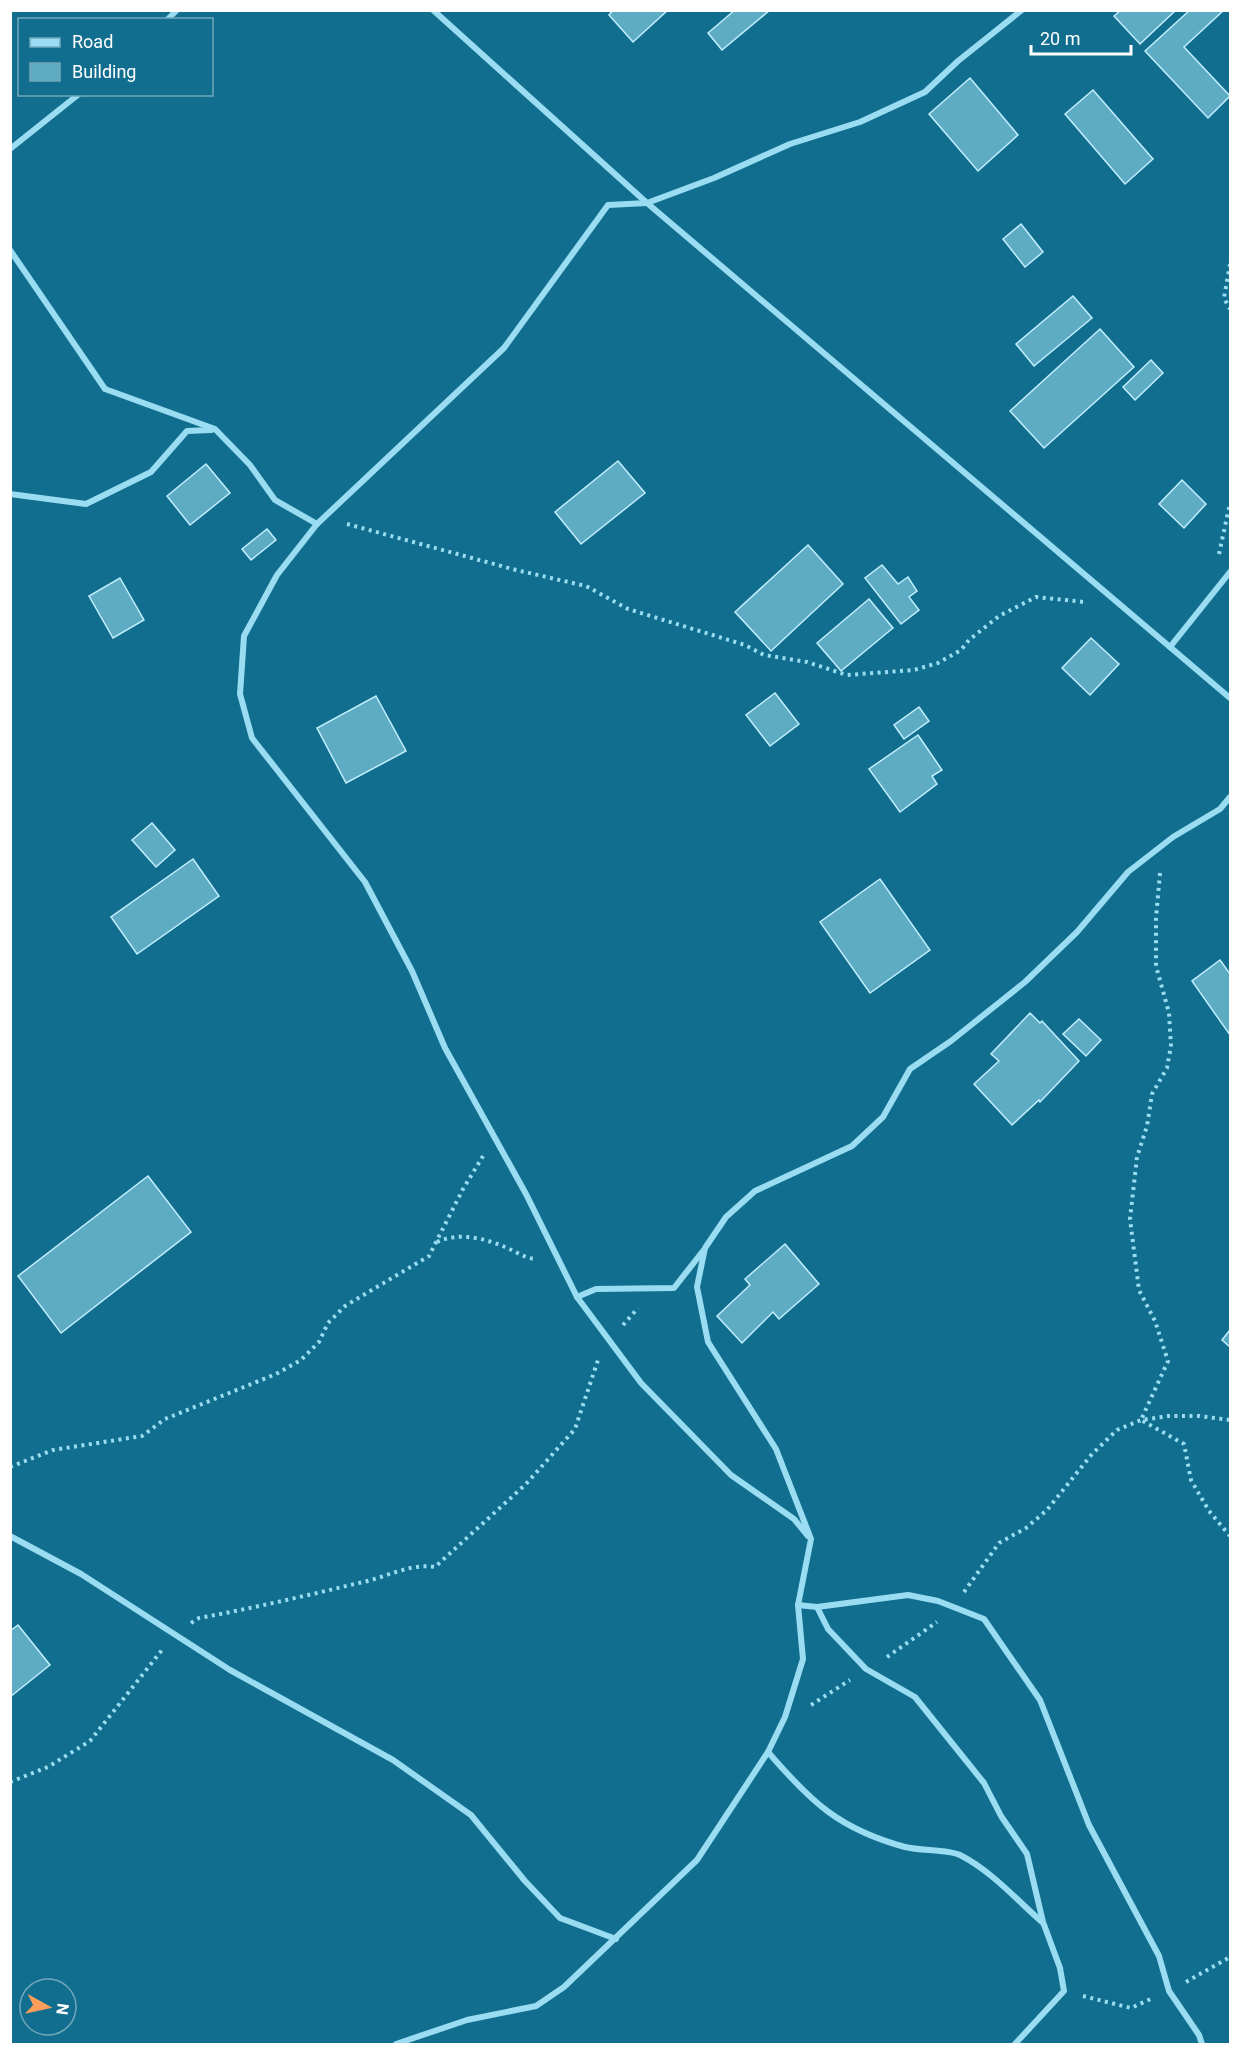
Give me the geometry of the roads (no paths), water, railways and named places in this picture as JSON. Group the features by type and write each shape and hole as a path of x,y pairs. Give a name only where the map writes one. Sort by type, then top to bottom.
{"street":[{"path":"433,10 647,203 1230,698"},
{"path":"811,1539 794,1520 731,1475 641,1383 577,1298 445,1048 412,970 365,882 252,738 240,694 244,636 277,575 317,524 504,348 608,205 647,203 714,178 790,144 860,122 924,92 958,61 1022,10"},
{"path":"10,149 76,96"},
{"path":"10,250 105,388 215,429 250,465 274,500 317,524"},
{"path":"10,494 86,504 151,472 187,430 215,429"},
{"path":"1170,647 1230,572"},
{"path":"577,1298 596,1289 674,1288 726,1217 755,1191 852,1146 883,1117 910,1069 951,1041 1025,982 1077,932 1128,872 1173,837 1220,809 1230,797"},
{"path":"396,2044 467,2020 536,2006 564,1987 697,1860 768,1752 785,1717 803,1659 798,1605 811,1539 776,1449 708,1342 697,1287 705,1248"},
{"path":"10,1536 81,1574 174,1634 302,1711 393,1760 471,1815 525,1881 560,1918 616,1939"},
{"path":"798,1605 817,1607 908,1595 938,1601 984,1619 1040,1700 1089,1825 1159,1956 1169,1991 1199,2035 1202,2044"},
{"path":"817,1607 828,1629 866,1669 915,1697 984,1784 1001,1816 1027,1854 1042,1922 1060,1968 1064,1991 1015,2044"},
{"path":"768,1752 803,1793 839,1822 882,1841 918,1850 958,1854 990,1877 1042,1922"}]}
